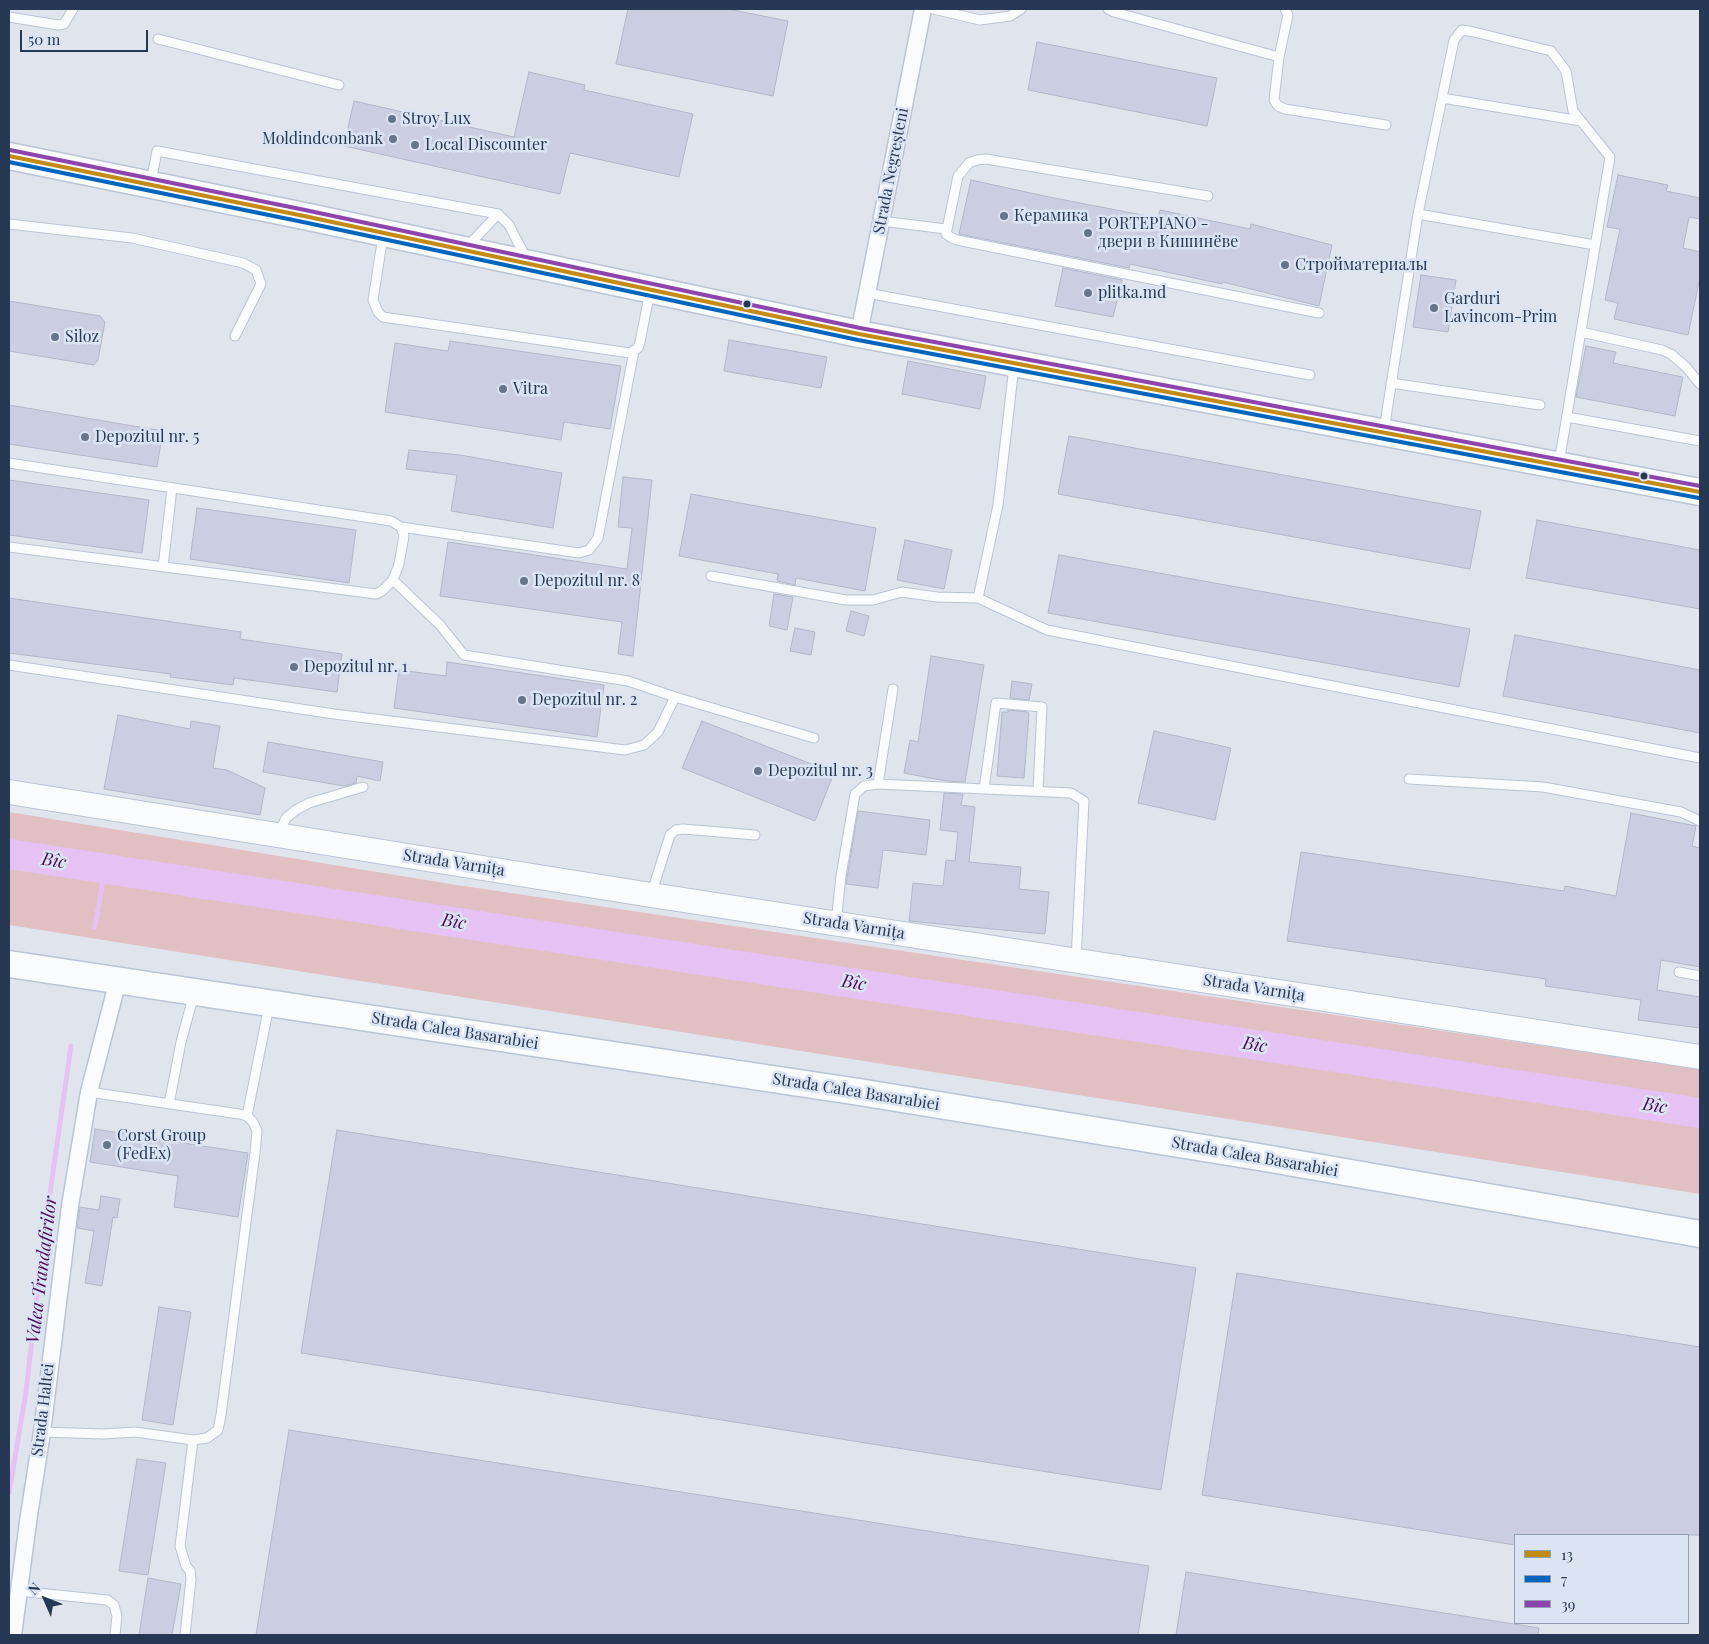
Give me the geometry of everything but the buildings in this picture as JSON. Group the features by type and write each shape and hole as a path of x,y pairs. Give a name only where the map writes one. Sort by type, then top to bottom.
{"main road":[{"path":"9,156 384,233 858,334 1700,492"},
{"name":"Strada Calea Basarabiei","path":"9,964 859,1092 1259,1156 1700,1234"}],"street":[{"name":"Strada Negreșteni","path":"858,334 923,9"},
{"name":"Strada Varnița","path":"9,792 651,895 1700,1057"},
{"name":"Strada Haltei","path":"13,1635 42,1432 70,1206 89,1092 118,980"}],"lane":[{"path":"9,17 58,25 64,24 73,9"},
{"path":"933,9 980,20 1010,16 1021,9"},
{"path":"1108,9 1279,57"},
{"path":"1285,9 1288,15 1279,57 1274,100 1278,106 1285,109 1386,125"},
{"path":"1383,432 1418,214 1454,40 1462,30 1551,51 1566,71 1572,111 1610,157 1559,465"},
{"path":"158,39 339,85"},
{"path":"1442,98 1581,121"},
{"path":"151,185 157,151 498,214 509,225 530,264"},
{"path":"1208,196 986,159 977,160 969,163 958,176 946,234 957,240 1318,313"},
{"path":"463,250 498,214"},
{"path":"1418,214 1595,245"},
{"path":"881,221 946,230"},
{"path":"9,224 132,238 243,263 256,270 261,284 235,336"},
{"path":"384,233 373,300 378,312 383,316 620,352 634,352"},
{"path":"9,462 391,521 401,527 579,553 589,550 598,538 634,352 640,342 650,290"},
{"path":"867,293 1310,375"},
{"path":"1581,332 1662,350 1671,354 1686,367 1700,384"},
{"path":"978,598 998,505 1014,363"},
{"path":"1391,383 1540,405"},
{"path":"1567,417 1700,442"},
{"path":"163,567 172,488"},
{"path":"9,547 376,594 393,580 404,536 401,527"},
{"path":"710,576 846,600 873,600 902,592 937,597 978,598 1047,630 1700,758"},
{"path":"393,580 440,625 464,655 628,681 675,697 814,738"},
{"path":"9,665 334,714 625,750 644,745 658,732 675,697"},
{"path":"878,784 893,689"},
{"path":"984,789 996,703 1042,707 1038,791"},
{"path":"1409,779 1543,786 1681,812 1700,822"},
{"path":"836,923 841,876 855,794 864,786 878,784 1071,793 1084,801 1076,960"},
{"path":"278,835 286,818 296,810 310,803 363,786"},
{"path":"651,895 670,835 676,830 755,835"},
{"path":"1679,972 1700,976"},
{"path":"169,1104 181,1042 194,992"},
{"path":"247,1116 270,1003"},
{"path":"42,1432 104,1434 135,1432 193,1440 207,1438 218,1430 221,1415 257,1131 253,1122 247,1116 89,1092"},
{"path":"186,1635 192,1579 180,1546 193,1440"},
{"path":"18,1591 107,1600 114,1605 117,1616 115,1635"}],"shaded area":[{"path":"9,812 457,885 1700,1069 1700,1194 9,925"}],"waterway":[{"name":"Bîc","path":"9,854 1700,1113"},
{"name":"Valea Trandafirilor","path":"95,927 105,869"},
{"name":"Valea Trandafirilor","path":"9,1493 26,1392 43,1242 71,1046"}],"transit line":[{"name":"39","path":"10,150 305,210 860,328 1700,486"},
{"name":"13","path":"9,156 304,216 859,334 1700,492"},
{"name":"7","path":"9,162 303,222 858,340 1699,498"}],"place":[{"name":"Stroy Lux","path":"392,119"},
{"name":"Moldindconbank","path":"393,139"},
{"name":"Local Discounter","path":"415,145"},
{"name":"Керамика","path":"1004,216"},
{"name":"PORTEPIANO - двери в Кишинёве","path":"1088,233"},
{"name":"Стройматериалы","path":"1285,265"},
{"name":"plitka.md","path":"1088,293"},
{"name":"Garduri Lavincom-Prim","path":"1434,308"},
{"name":"Siloz","path":"55,337"},
{"name":"Vitra","path":"503,389"},
{"name":"Depozitul nr. 5","path":"85,437"},
{"name":"Depozitul nr. 8","path":"524,581"},
{"name":"Depozitul nr. 1","path":"294,667"},
{"name":"Depozitul nr. 2","path":"522,700"},
{"name":"Depozitul nr. 3","path":"758,771"},
{"name":"Corst Group (FedEx)","path":"107,1145"}]}
